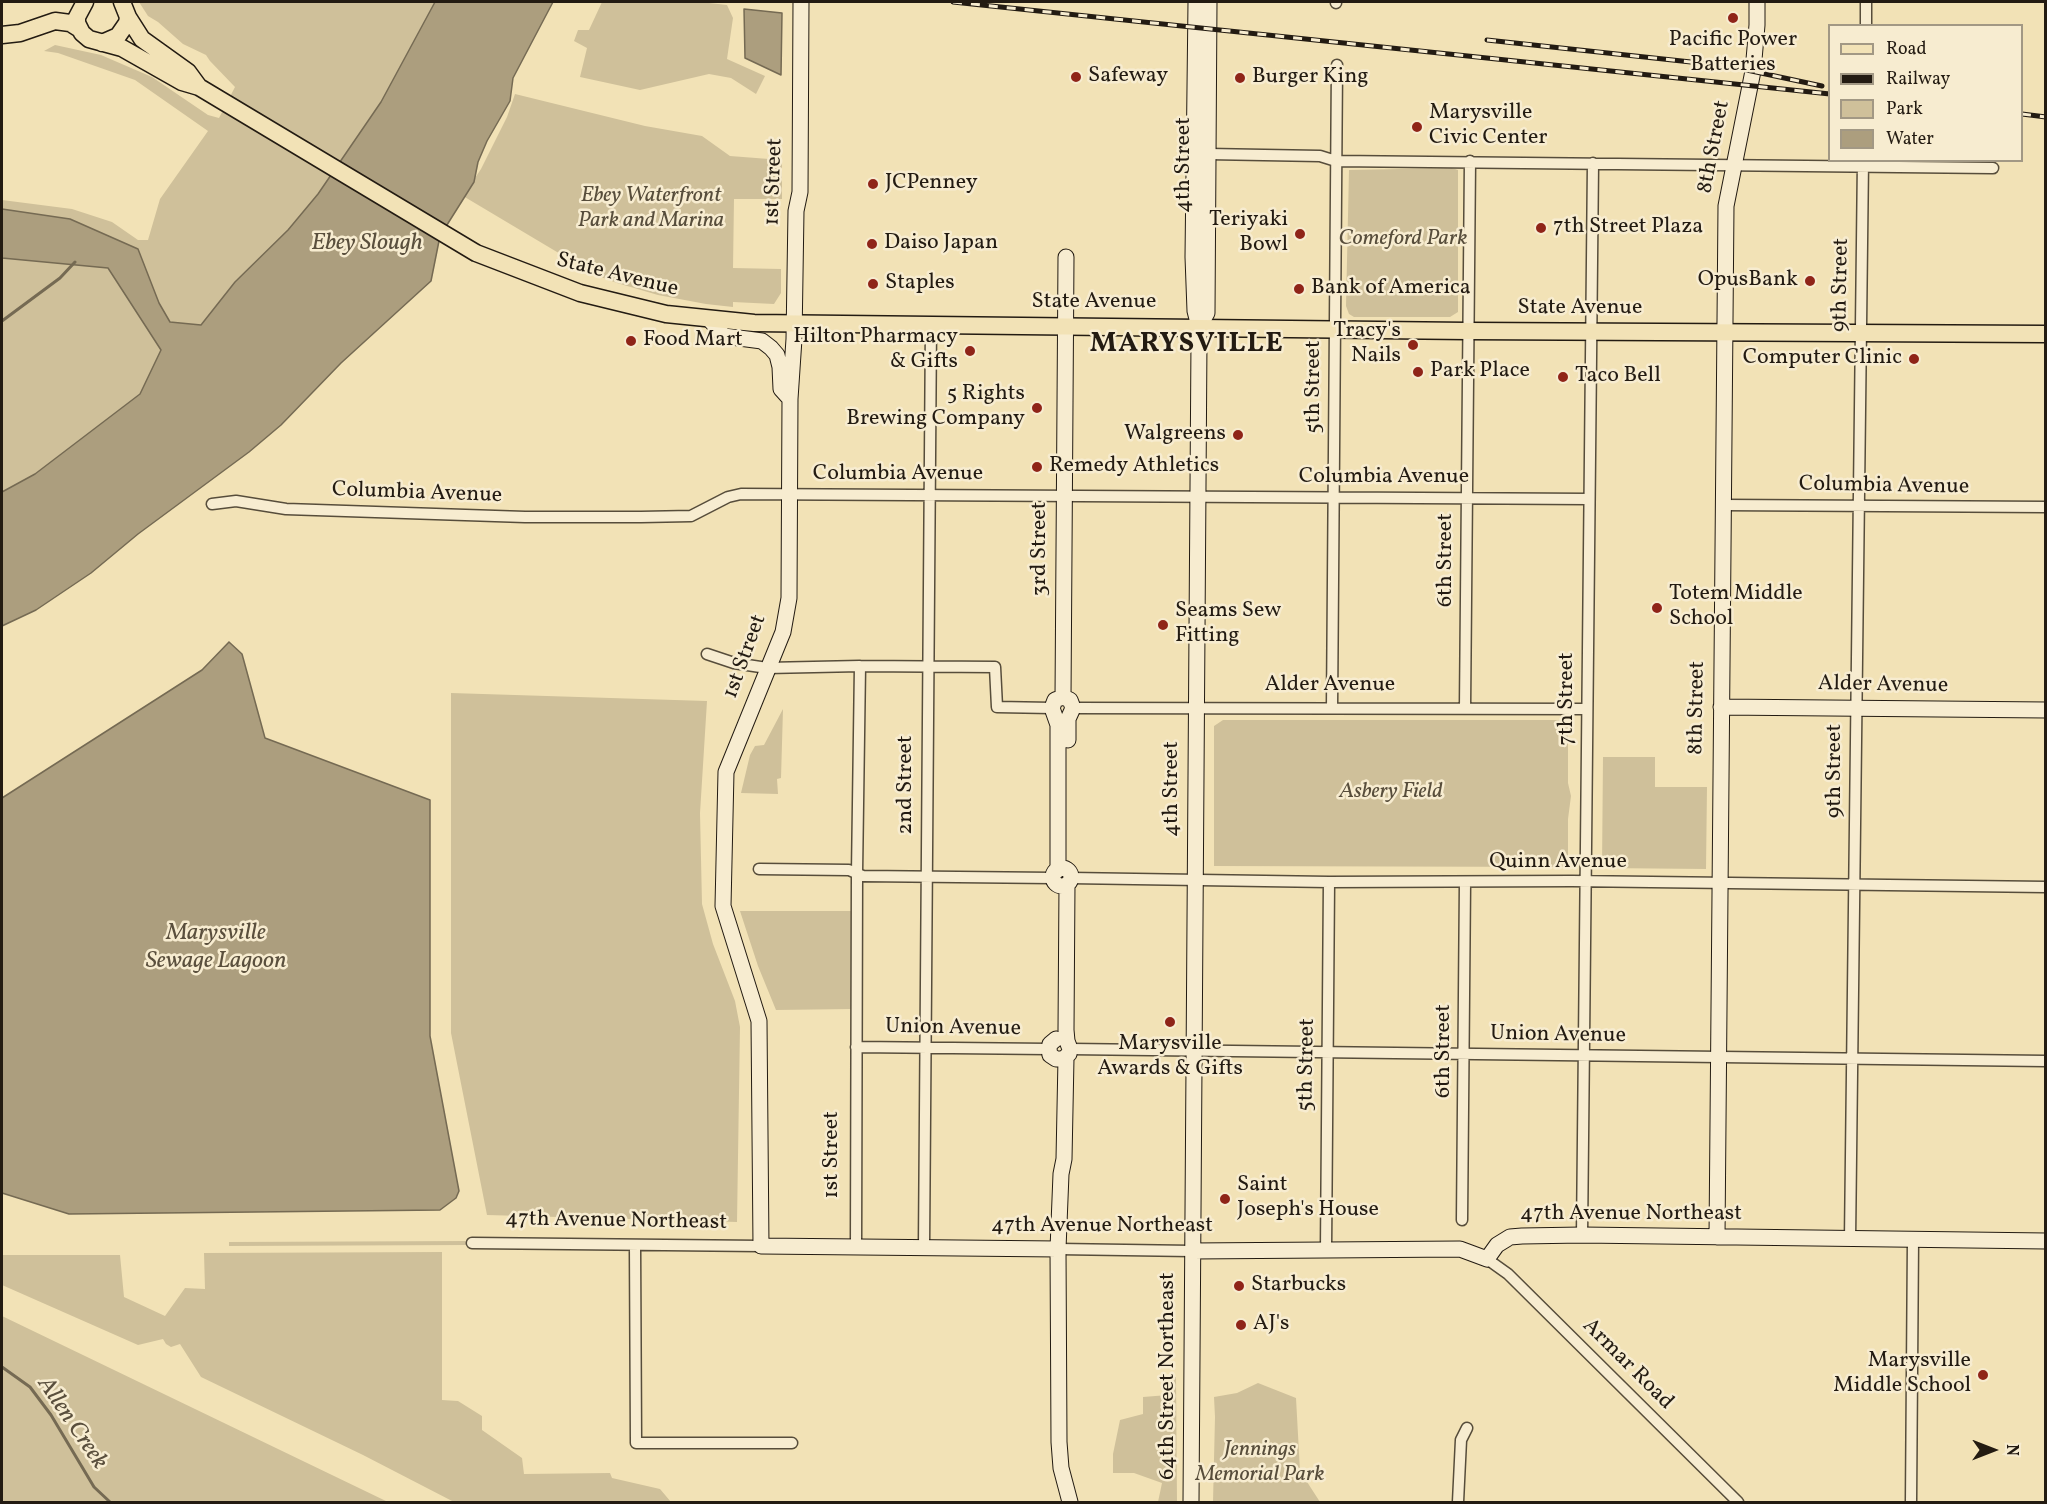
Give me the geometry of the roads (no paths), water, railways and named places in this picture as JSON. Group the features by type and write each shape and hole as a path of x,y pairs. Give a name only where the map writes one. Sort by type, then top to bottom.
{"main road":[{"path":"78,28 77,17 86,2"},
{"path":"102,43 118,36 127,23 125,9"},
{"name":"State Avenue","path":"125,9 142,39 188,72 199,87"},
{"path":"2,35 20,33 55,21 70,23 78,28"},
{"name":"State Avenue","path":"78,28 89,39 122,48 182,82 199,87 476,253 580,293 666,314 754,323 1468,331 2046,334"}],"street":[{"name":"1st Street","path":"760,1246 759,1021 723,906 726,772 783,632 789,598 790,399 796,211 800,192 801,2"},
{"name":"4th Street","path":"1192,1251 1199,327 1195,311 1193,257 1196,2"},
{"name":"4th Street","path":"1199,327 1207,313 1209,2"},
{"name":"8th Street","path":"1716,1237 1726,206 1753,71 1757,2"},
{"path":"1866,2 1866,24"},
{"name":"5th Street","path":"1332,708 1337,65"},
{"path":"1195,102 1200,115 1200,151 1204,154 1320,156 1336,160 1735,165 1863,164 1994,168"},
{"name":"6th Street","path":"1465,708 1470,161"},
{"name":"7th Street","path":"1582,1235 1593,163"},
{"name":"9th Street","path":"1850,1239 1863,164"},
{"name":"3rd Street","path":"1066,257 1063,709 1068,725 1062,877 1060,1049 1064,1159 1061,1173 1058,1249 1059,1442 1061,1468 1070,1503"},
{"path":"709,319 724,336 762,341 771,348 777,355 780,367 781,389 790,399"},
{"name":"2nd Street","path":"924,1247 931,324"},
{"name":"Columbia Avenue","path":"212,504 236,501 286,509 525,517 641,517 691,516 728,496 741,494 1589,499"},
{"name":"Columbia Avenue","path":"1722,505 2046,507"},
{"path":"707,654 734,663 767,668"},
{"name":"1st Street","path":"856,1247 860,666"},
{"name":"Alder Avenue","path":"767,668 995,667 997,707 1063,709 1587,708"},
{"name":"Alder Avenue","path":"1721,707 2046,710"},
{"name":"Quinn Avenue","path":"759,869 849,870 863,876 926,877 2046,887"},
{"name":"5th Street","path":"1326,1249 1329,882"},
{"name":"6th Street","path":"1462,1220 1465,882"},
{"name":"Union Avenue","path":"856,1047 2046,1061"},
{"name":"47th Avenue Northeast","path":"472,1243 1192,1251 1460,1249 1487,1259 1497,1245 1510,1237 1582,1235 2046,1241"},
{"path":"1911,1503 1913,1239"},
{"path":"635,1245 636,1443 792,1443"},
{"name":"64th Street Northeast","path":"1191,1503 1192,1251"},
{"name":"Armar Road","path":"1487,1259 1508,1274 1738,1503"},
{"path":"1458,1503 1461,1440 1467,1428"}],"water":[{"name":"Ebey Slough","path":"435,2 553,2 513,78 510,101 487,141 478,162 474,182 440,236 431,281 341,363 281,425 249,452 138,534 91,573 36,610 2,626 2,492 35,474 140,394 161,350 108,268 2,258 2,209 70,219 138,249 159,303 170,322 201,325 235,282 288,230 318,194 381,102"},
{"path":"744,9 782,13 781,75 745,58"},
{"name":"Marysville Sewage Lagoon","path":"229,642 242,654 265,738 430,800 430,1036 459,1191 456,1198 440,1210 69,1214 2,1193 2,798 202,670"}],"waterway":[{"path":"2,321 60,278 75,262"},
{"name":"Allen Creek","path":"2,1367 30,1387 51,1415 94,1487 110,1502"}],"railway":[{"path":"953,2 1828,94"},
{"path":"1487,40 1728,66 1822,86"},
{"path":"2023,114 2046,117"}],"place":[{"name":"Pacific Power Batteries","path":"1733,18"},
{"name":"Safeway","path":"1076,77"},
{"name":"Burger King","path":"1240,78"},
{"name":"Marysville Civic Center","path":"1417,127"},
{"name":"JCPenney","path":"873,184"},
{"name":"7th Street Plaza","path":"1541,228"},
{"name":"Teriyaki Bowl","path":"1300,234"},
{"name":"Daiso Japan","path":"872,244"},
{"name":"OpusBank","path":"1810,281"},
{"name":"Staples","path":"873,284"},
{"name":"Bank of America","path":"1299,289"},
{"name":"Food Mart","path":"631,341"},
{"name":"Tracy's Nails","path":"1413,345"},
{"name":"Hilton Pharmacy & Gifts","path":"970,351"},
{"name":"Computer Clinic","path":"1914,359"},
{"name":"Park Place","path":"1418,372"},
{"name":"Taco Bell","path":"1563,377"},
{"name":"5 Rights Brewing Company","path":"1037,408"},
{"name":"Walgreens","path":"1238,435"},
{"name":"Remedy Athletics","path":"1037,467"},
{"name":"Totem Middle School","path":"1657,608"},
{"name":"Seams Sew Fitting","path":"1163,625"},
{"name":"Marysville Awards & Gifts","path":"1170,1022"},
{"name":"Saint Joseph's House","path":"1225,1199"},
{"name":"Starbucks","path":"1239,1286"},
{"name":"AJ's","path":"1241,1325"},
{"name":"Marysville Middle School","path":"1983,1375"}],"district":[{"name":"MARYSVILLE","path":"1187,346"}],"park label":[{"name":"Ebey Waterfront Park and Marina","path":"651,210"},
{"name":"Comeford Park","path":"1403,240"},
{"name":"Asbery Field","path":"1391,793"},
{"name":"Jennings Memorial Park","path":"1260,1464"}]}
